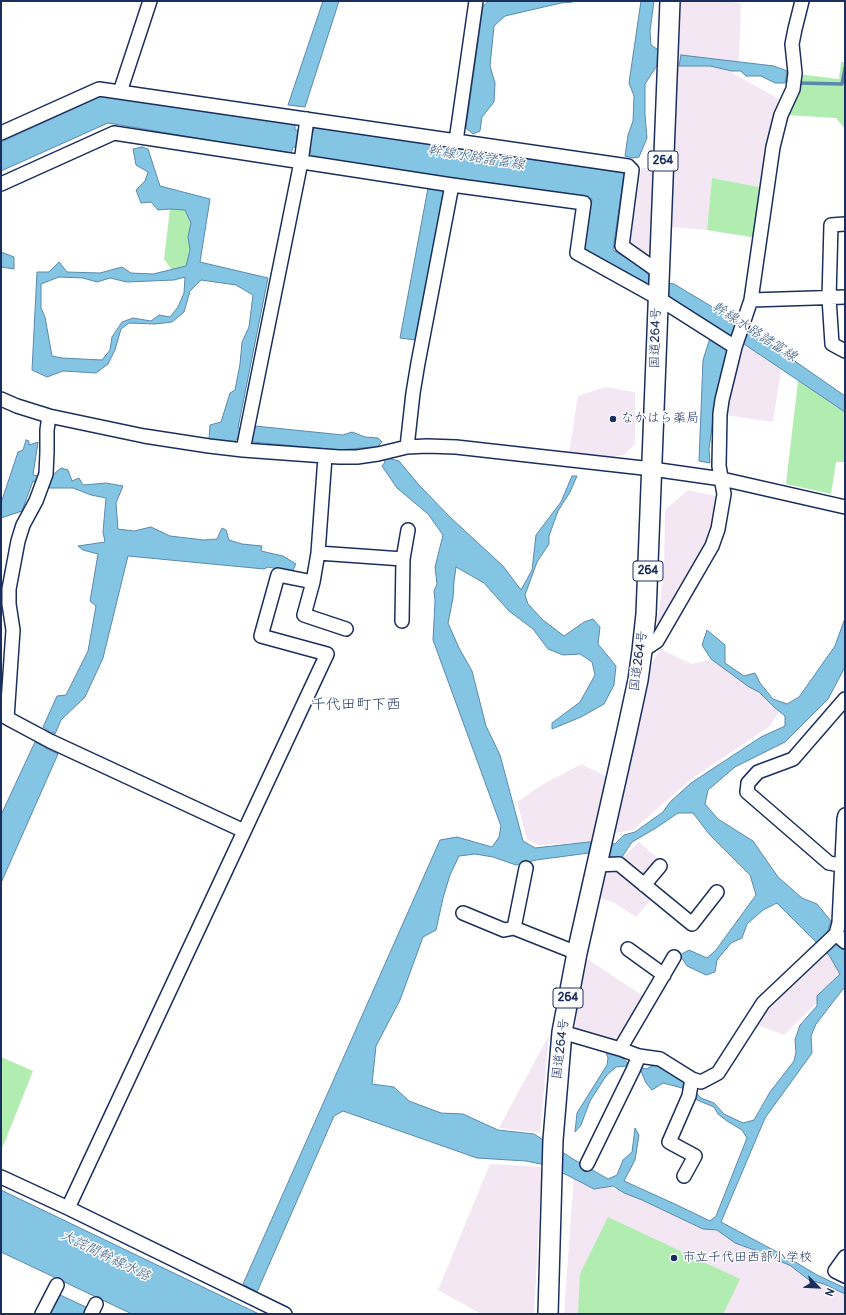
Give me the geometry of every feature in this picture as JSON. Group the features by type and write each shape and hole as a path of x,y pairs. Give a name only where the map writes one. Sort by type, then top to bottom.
{"highway":[{"name":"国道264号","path":"548,1314 553,1140 562,1032 577,953 627,731 642,651 646,614 670,1"}],"street":[{"path":"120,92 150,1"},
{"path":"456,141 476,1"},
{"path":"642,651 657,642 712,546 718,529 724,494 719,466 720,414 722,400 735,347 751,300 773,147 781,115 793,89 795,73 792,44 794,29 802,1"},
{"path":"1,133 99,89 306,124 456,141 628,166 632,170 622,246 659,272"},
{"path":"245,439 302,156 306,124"},
{"path":"1,184 114,133 302,156 452,185 584,203 577,253 658,298 735,347"},
{"path":"407,447 418,363 452,185"},
{"path":"845,224 831,224 829,298 832,344 845,351"},
{"path":"751,300 845,297"},
{"path":"1,399 17,406 49,416 144,436 209,446 245,439 325,456 357,457 407,447 427,446 456,448 652,469 722,479 845,506"},
{"path":"49,416 47,430 48,452 44,480 36,501 23,525 18,541 9,589 9,604 13,630 6,648 8,718 47,739 244,831"},
{"path":"325,456 318,552 313,582 304,615 346,629"},
{"path":"402,621 403,559 408,530"},
{"path":"318,552 403,559"},
{"path":"68,1208 327,654 261,636 278,575 313,582"},
{"path":"843,866 829,863 747,792 748,783 758,772 793,759 845,699"},
{"path":"636,1063 660,1059 692,1079 701,1082 718,1073 763,1003 821,949 838,938 845,815"},
{"path":"598,861 619,864 692,924 717,892"},
{"path":"644,885 660,866"},
{"path":"514,928 526,868"},
{"path":"463,913 504,930 514,928 577,953"},
{"path":"628,949 664,975"},
{"path":"620,1049 674,957"},
{"path":"562,1032 620,1049 636,1063"},
{"path":"587,1164 636,1063"},
{"path":"684,1176 694,1156 669,1142 689,1096 692,1079"},
{"path":"1,1177 68,1208 284,1314"},
{"path":"845,1257 835,1271 845,1276"},
{"path":"42,1314 57,1285"}],"shaded area":[{"path":"680,1 721,1 741,3 739,60 732,73 783,101 764,188 712,178 707,230 671,227"},
{"path":"641,168 653,168 650,258 630,246"},
{"path":"744,344 781,370 773,422 725,415"},
{"path":"605,387 635,392 635,444 624,455 607,458 569,453 578,396"},
{"path":"688,490 720,497 710,543 661,626 657,624 664,573 665,510"},
{"path":"660,649 692,664 714,659 782,707 770,726 690,780 633,830 615,833 652,663"},
{"path":"581,764 610,778 595,842 538,845 527,839 517,802 540,786"},
{"path":"639,842 661,861 639,886 653,898 636,917 615,903 600,898 609,861 622,858"},
{"path":"827,950 845,975 784,1035 755,1024 766,1006"},
{"path":"586,958 646,998 619,1045 575,1031 578,1002"},
{"path":"549,1035 540,1133 499,1128"},
{"path":"490,1164 542,1167 534,1314 481,1314 438,1290"},
{"name":"市立千代田西部小学校","path":"574,1174 715,1226 845,1290 845,1314 564,1314"}],"green space":[{"path":"841,62 845,62 845,129 836,118 787,115 798,74 839,79"},
{"path":"712,178 764,188 757,238 707,230"},
{"path":"170,209 185,210 191,223 188,237 190,250 186,266 172,270 164,259"},
{"path":"798,381 845,412 845,462 836,462 831,494 786,484"},
{"path":"1,1057 33,1071 1,1151"},
{"path":"608,1217 740,1279 723,1314 578,1314 580,1274"}],"water":[{"path":"323,1 339,1 305,107 288,105"},
{"path":"489,1 574,1 505,16 494,26 490,66 495,83 494,102 482,117 480,131 473,134 466,128 483,6"},
{"path":"641,1 654,1 650,31 651,45 660,51 658,64 645,84 647,138 639,157 633,158 625,156 628,135 633,121 634,96 629,83"},
{"path":"681,55 774,66 787,71 785,83 775,83 761,76 746,76 741,71 732,71 710,66 679,66"},
{"name":"幹線水路諸富線","path":"106,94 295,123 295,130 313,132 314,127 624,173 613,250 641,267 650,277 674,284 746,327 845,396 845,412 744,344 679,305 665,294 646,287 583,250 592,199 309,156 311,150 293,147 291,154 108,123 1,171 1,142"},
{"path":"142,147 148,149 160,186 210,199 200,262 268,278 238,428 252,431 255,426 343,435 352,432 365,437 378,438 382,442 378,446 391,459 399,461 419,485 451,518 503,566 521,590 532,570 536,535 561,502 572,476 577,476 570,492 558,511 549,536 549,544 537,562 525,595 528,604 543,620 564,636 584,622 593,619 600,627 598,644 616,666 614,685 604,704 581,717 552,729 552,723 580,702 595,675 592,662 580,654 563,655 548,649 533,629 509,611 484,583 456,567 453,598 448,623 459,648 472,671 486,726 500,755 523,841 535,848 589,842 615,844 624,835 635,832 663,812 670,802 691,783 761,737 785,726 785,716 759,692 749,687 711,659 702,645 707,630 725,645 725,663 744,676 755,673 760,683 773,699 787,704 799,697 835,646 845,618 845,667 828,699 785,742 735,767 708,790 705,804 718,819 753,841 778,877 802,898 817,904 831,921 827,933 845,951 845,989 843,989 816,1024 811,1036 812,1053 765,1118 721,1222 817,1275 845,1288 845,1294 824,1284 809,1280 791,1266 735,1243 717,1230 703,1229 624,1193 613,1186 594,1189 541,1164 526,1161 477,1158 343,1111 334,1116 257,1292 243,1284 440,840 457,837 492,847 499,837 501,826 433,640 435,601 434,591 437,584 435,567 443,535 428,514 397,488 382,466 385,462 373,447 338,450 253,442 251,436 241,434 234,442 209,439 210,425 221,422 230,393 235,390 242,342 249,327 253,295 236,285 201,280 190,291 184,312 172,322 155,324 129,323 121,329 115,350 108,364 96,373 63,371 47,377 32,370 37,272 49,272 59,262 67,272 100,273 122,267 131,273 153,274 186,266 190,250 188,237 191,223 185,210 158,210 151,202 141,203 136,190 145,181 148,172 136,165 133,149","holes":["59,277 83,278 97,282 110,278 127,282 174,280 185,277 184,293 178,307 170,317 159,315 151,321 133,318 122,322 112,337 110,350 102,360 62,358 52,356 45,317 41,308 41,284","678,813 693,813 709,834 750,875 756,895 716,950 707,958 689,950 680,955 687,966 706,975 715,972 717,960 731,943 742,938 747,924 763,910 777,903 829,955 840,974 817,996 817,1006 800,1025 795,1040 796,1052 794,1061 770,1092 754,1120 743,1123 724,1114 714,1103 701,1098 673,1071 656,1064 646,1069 628,1063 620,1056 606,1052 608,1058 607,1065 577,1113 575,1132 581,1125 590,1101 606,1076 616,1067 627,1066 641,1071 646,1083 652,1090 663,1083 682,1088 697,1100 714,1107 718,1114 742,1130 747,1138 716,1216 710,1221 624,1181 635,1160 639,1135 635,1128 632,1152 623,1160 617,1175 608,1179 534,1134 498,1130 463,1114 441,1113 409,1101 394,1087 372,1084 376,1046 400,1000 423,937 436,930 450,875 459,856 475,854 493,857 516,865 536,860 589,853 611,857 622,857 632,842"]},
{"path":"428,188 444,191 415,340 400,338"},
{"path":"1,252 14,257 14,269 1,267"},
{"path":"710,338 729,351 717,390 709,449 710,463 699,461 703,360"},
{"path":"26,440 29,441 29,445 38,442 33,475 49,478 61,468 68,470 72,481 79,478 83,485 106,483 123,486 116,503 118,529 134,531 151,527 170,536 204,540 217,539 222,528 226,530 229,540 242,544 262,546 261,551 283,556 296,564 292,572 268,567 264,569 128,556 103,658 85,697 61,720 55,734 52,732 45,748 58,754 1,883 1,815 35,742 43,746 49,731 43,727 57,696 66,695 88,651 96,606 90,601 98,554 83,550 78,546 105,542 103,532 106,498 91,495 73,488 49,488 33,481 22,511 1,518 1,503 18,452 23,450"},
{"name":"大詫間幹線水路","path":"1,1190 259,1314 132,1314 1,1252"},
{"path":"58,1294 88,1308 85,1314 49,1314"}],"waterway":[{"path":"799,83 842,84 845,68"}],"place":[{"name":"なかはら薬局","path":"613,419"},
{"name":"市立千代田西部小学校","path":"674,1258"}],"district":[{"name":"千代田町下西","path":"356,705"}]}
